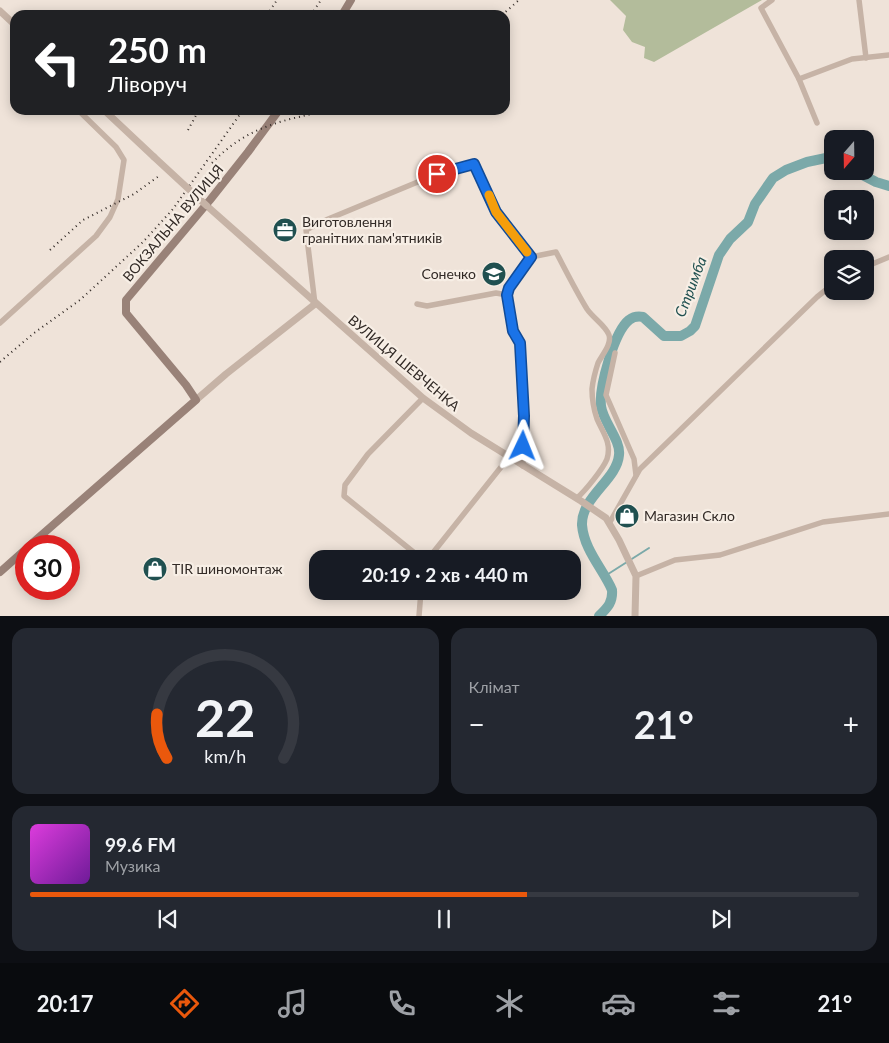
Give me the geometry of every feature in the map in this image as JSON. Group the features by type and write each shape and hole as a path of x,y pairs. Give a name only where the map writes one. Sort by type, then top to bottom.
{"main road":[{"name":"ВОКЗАЛЬНА ВУЛИЦЯ","path":"196,400 186,385 126,313 126,300 210,200 275,115"},
{"path":"42,535 196,400"},
{"path":"0,572 15,559"}],"street":[{"path":"772,0 761,8 798,79 817,123"},
{"path":"859,0 866,58"},
{"path":"0,11 10,20"},
{"path":"798,79 852,59 889,55"},
{"path":"0,323 96,236 110,217 118,199 124,160 116,147 83,115"},
{"name":"ВУЛИЦЯ ШЕВЧЕНКА","path":"109,115 315,304 422,398 471,433 579,499 610,522 636,576 635,616"},
{"path":"196,400 315,304 306,230 321,222 437,174 474,164 496,212 531,257"},
{"path":"523,466 524,416 520,343 513,331 507,295 509,288 531,257 556,252 588,310 597,323 603,327 610,340 597,367 592,388 594,408 608,440 608,454 603,465 579,499"},
{"path":"874,263 889,257"},
{"path":"610,522 640,469 824,291"},
{"path":"417,304 427,306 496,293 507,295"},
{"path":"615,353 606,395 634,459 636,475"},
{"path":"411,550 344,496 344,491 346,485 368,454 422,398"},
{"path":"435,550 509,457"},
{"path":"636,576 675,560 720,555 823,522 889,514"},
{"path":"418,616 420,600"}],"green space":[{"path":"610,0 762,0 654,62 644,58 645,47 632,42 623,30 626,16"}],"waterway":[{"name":"Стримба","path":"599,616 607,608 612,590 586,543 582,525 583,515 587,506 612,473 619,455 615,437 602,412 601,406 602,386 618,336 623,326 632,318 637,317 643,317 664,336 681,336 690,331 695,326 719,255 730,239 748,222 755,204 773,178 786,170 807,162 824,158"},
{"name":"Стримба","path":"872,180 889,186"},
{"path":"605,576 649,548"}],"railway":[{"path":"270,10 277,0"},
{"path":"314,10 321,0"},
{"path":"508,10 519,0"},
{"path":"188,130 196,115"},
{"path":"0,362 34,333 80,300 143,242 173,209 239,115"},
{"path":"212,163 225,150 253,132 283,121 309,115"},
{"path":"50,250 83,220 134,194 159,176"}],"slow traffic":[{"path":"489,195 496,212 527,252"}],"place":[{"name":"Виготовлення гранітних пам'ятників","path":"285,230"},
{"name":"Сонечко","path":"494,274"},
{"name":"Магазин Скло","path":"627,516"},
{"name":"TIR шиномонтаж","path":"155,569"}],"route":[{"path":"437,174 474,164 496,212 531,257 509,288 507,295 513,331 520,343 524,416 523,446"}]}
